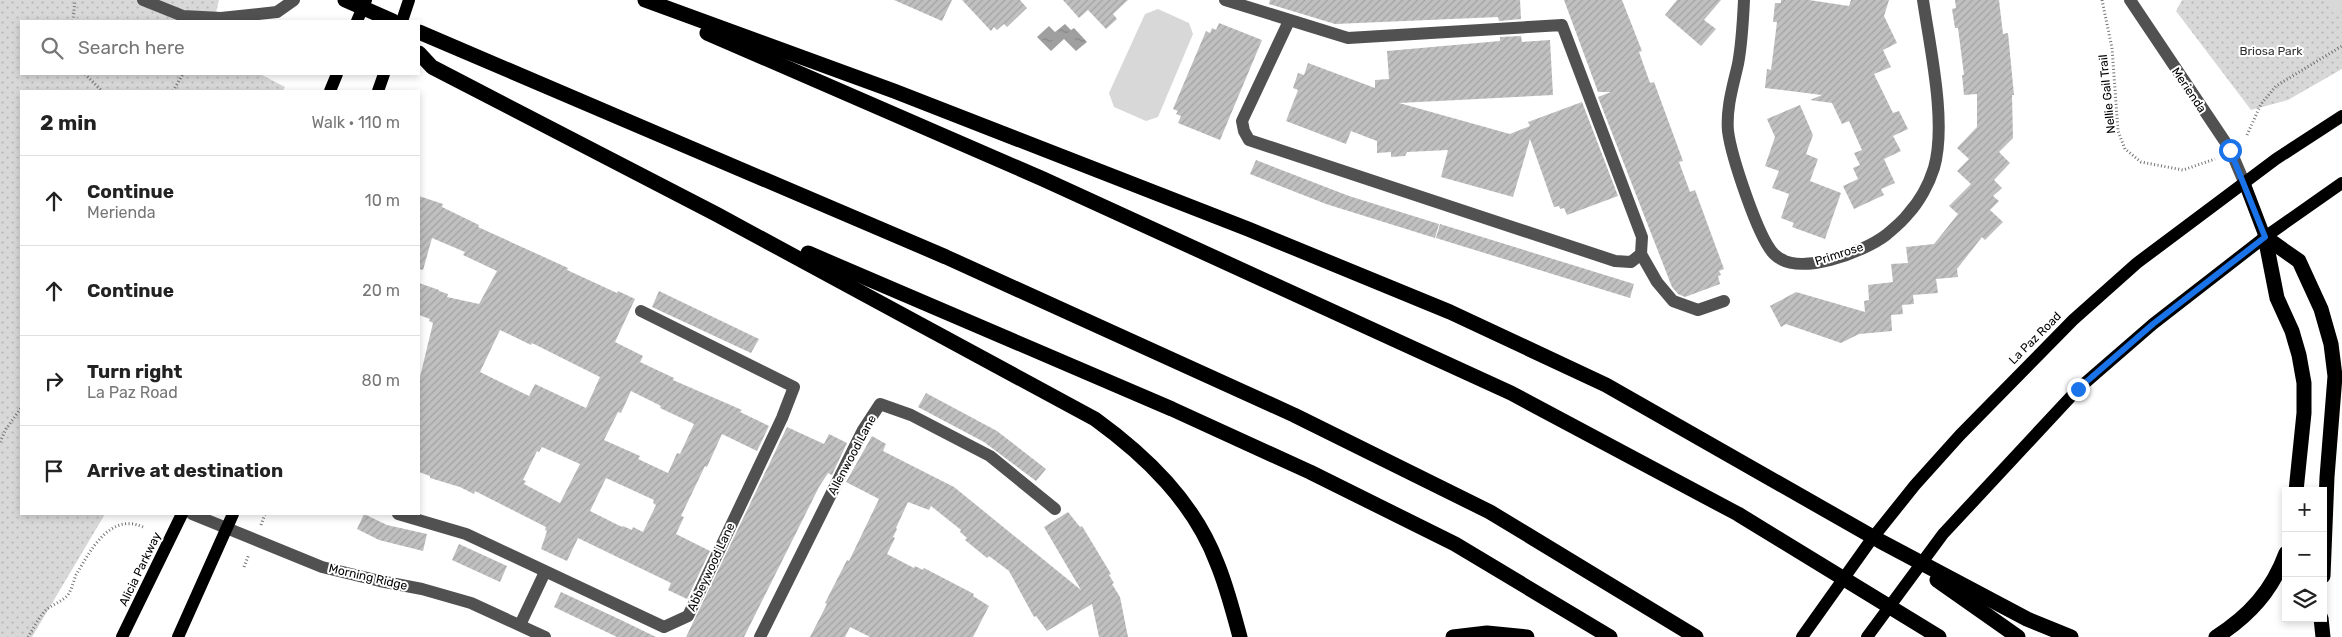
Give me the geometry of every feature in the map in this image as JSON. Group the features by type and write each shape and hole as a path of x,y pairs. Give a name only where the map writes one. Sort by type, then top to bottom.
{"highway":[{"path":"345,0 389,20"},
{"path":"632,0 1043,178 1511,393 1738,514 1939,637"},
{"path":"645,0 903,94 1248,229 1450,312 1606,385 1880,540 2027,619 2071,637"},
{"path":"420,32 946,257 1285,411 1490,512 1696,637"},
{"path":"420,54 432,67 716,214 1095,419 1130,445 1158,472 1202,530 1217,563 1240,637"},
{"path":"716,214 1172,409 1310,472 1455,544 1610,637"},
{"path":"2265,237 2277,298 2292,331 2304,383 2304,413 2296,487"},
{"path":"2265,237 2299,261 2321,308 2331,344 2335,376 2325,532"},
{"path":"1880,540 2016,635"},
{"path":"2216,637 2232,627 2268,591 2282,562"},
{"path":"2321,622 2323,637"},
{"path":"1453,637 1487,633 1527,637"}],"main road":[{"path":"357,20 366,0"},
{"path":"402,20 409,0"},
{"path":"378,90 384,75"},
{"name":"La Paz Road","path":"1802,637 1870,540 1960,435 2072,320 2137,263 2244,182 2276,158 2342,116"},
{"path":"2244,182 2265,237"},
{"path":"1867,637 1944,534 2078,389 2153,324 2265,237 2342,183"},
{"name":"Alicia Parkway","path":"122,637 182,515"},
{"path":"178,637 233,515"}],"street":[{"path":"143,0 183,16 221,18 276,12 294,0"},
{"path":"1225,0 1348,38 1562,25 1642,237 1641,254 1657,282 1673,301 1698,310 1724,301"},
{"name":"Primrose","path":"1744,0 1738,61 1730,101 1728,130 1735,161 1763,239 1774,255 1794,264 1812,264 1853,252 1885,236 1909,214 1922,194 1933,170 1938,148 1939,117 1923,0"},
{"name":"Merienda","path":"2130,0 2230,150 2244,182"},
{"path":"1289,21 1242,121 1248,140 1615,261 1631,262 1641,254"},
{"name":"Abbeywood Lane","path":"401,515 466,534 664,627 688,616 782,418 794,387 641,312"},
{"name":"Allenwood Lane","path":"760,637 863,430 880,404 911,415 990,456 1055,509"},
{"name":"Morning Ridge","path":"194,515 322,567 422,589 471,603 544,637"},
{"path":"520,625 545,572"}],"path":[{"path":"73,20 75,0"},
{"name":"Nellie Gail Trail","path":"2102,0 2112,48 2118,131 2125,150 2141,162 2183,170 2215,158"},
{"path":"2247,135 2260,104 2276,86 2342,46"},
{"path":"86,75 101,90"},
{"path":"175,90 182,75"},
{"path":"0,442 6,429 20,409"},
{"path":"28,637 45,612 62,600 71,590 76,576 101,536 109,529 120,526 137,524 143,527"}],"green space":[{"path":"0,0 219,0 214,20 20,20 20,75 262,75 285,87 284,90 20,90 20,515 104,515 32,637 0,637"},
{"name":"Briosa Park","path":"2182,0 2342,0 2342,69 2288,100 2251,110 2176,11"},
{"path":"2324,0 2342,0 2342,6 2333,13"},
{"path":"1158,9 1189,23 1193,34 1158,117 1146,121 1114,107 1109,93 1145,14"}],"water":[{"path":"1065,24 1071,30 1074,28 1087,42 1076,51 1064,39 1051,51 1037,37 1049,26 1055,32"}],"building":[{"path":"894,0 952,0 942,21"},
{"path":"962,0 1020,0 1027,8 1007,27 1004,24 997,30 994,27 991,31"},
{"path":"1063,0 1128,0 1113,14 1117,19 1106,29 1088,10 1079,18"},
{"path":"1270,0 1520,0 1521,19 1499,21 1498,17 1335,24 1269,4"},
{"path":"1564,0 1622,0 1642,51 1639,52 1650,83 1654,82 1683,161 1679,162 1690,192 1695,190 1724,269 1719,271 1721,275 1718,276 1720,284 1685,297 1678,294 1672,287 1598,97 1611,92 1598,92"},
{"path":"1677,0 1721,0 1704,20 1716,29 1701,46 1665,15"},
{"path":"1781,0 1809,0 1849,6 1851,0 1889,0 1884,16 1897,43 1883,50 1891,67 1874,74 1893,113 1899,111 1908,129 1893,136 1901,151 1884,159 1895,183 1881,189 1884,195 1854,209 1843,186 1858,179 1853,168 1860,165 1854,153 1862,150 1849,121 1842,124 1832,103 1810,100 1822,95 1765,88 1767,69 1771,70 1777,22 1773,22 1775,3 1781,3"},
{"path":"1955,0 1999,0 2003,34 2008,33 2014,95 2012,95 2013,138 1999,152 2010,163 1994,180 2002,188 1993,196 1999,201 1990,210 2003,222 1985,240 1982,237 1957,269 1958,277 1936,279 1938,293 1913,295 1914,304 1902,305 1903,314 1891,315 1892,331 1859,334 1841,343 1786,324 1781,327 1770,306 1796,292 1865,312 1864,301 1869,300 1868,285 1893,282 1891,264 1908,263 1906,247 1934,244 1958,214 1949,206 1971,184 1957,171 1969,159 1957,148 1977,127 1977,94 1964,95 1962,75 1964,75 1958,28 1955,28 1952,9 1956,8"},
{"path":"1219,23 1262,40 1220,140 1178,123 1181,116 1176,114 1178,111 1173,109 1206,31 1210,33 1212,28 1216,30"},
{"path":"1521,36 1522,42 1550,40 1553,95 1399,103 1510,134 1530,126 1528,122 1582,102 1618,196 1567,215 1564,208 1554,207 1530,139 1513,197 1441,177 1448,150 1407,152 1405,156 1391,157 1391,152 1377,153 1377,141 1351,131 1346,144 1286,121 1298,90 1293,88 1298,73 1304,75 1308,63 1375,88 1375,80 1389,79 1387,51 1500,41 1500,37"},
{"path":"1800,105 1813,135 1806,154 1818,159 1810,181 1841,193 1825,239 1792,227 1794,223 1781,218 1789,194 1772,188 1779,171 1765,166 1775,137 1767,119"},
{"path":"1256,160 1349,196 1439,224 1435,238 1326,204 1250,174"},
{"path":"420,196 443,204 442,207 479,225 478,227 568,268 567,270 617,293 618,291 635,299 615,342 643,356 640,362 674,378 673,380 742,410 740,412 769,426 757,451 722,434 681,516 684,517 676,534 710,551 687,599 668,590 671,583 578,538 567,561 541,549 547,531 545,530 546,527 475,491 474,494 460,487 430,478 430,476 420,472 420,377 433,323 429,321 430,319 420,315 420,283 448,294 447,297 479,304 497,271 463,255 465,252 432,238 423,270 420,269","holes":["500,330 531,345 532,343 600,377 586,408 535,384 529,396 480,372","631,391 661,406 660,408 694,424 680,454 677,453 668,473 638,459 640,456 604,440 618,412 621,413","542,447 580,464 560,503 524,484 526,481 523,480 537,451 539,452","606,478 654,500 653,503 656,505 643,532 633,527 632,530 622,527 590,511"]},
{"path":"1440,224 1634,284 1630,298 1436,238"},
{"path":"659,291 759,339 751,353 652,307"},
{"path":"926,393 997,431 1046,469 1036,481 984,442 918,407"},
{"path":"787,427 824,444 829,434 847,443 832,475 828,473 819,487 744,637 686,637"},
{"path":"872,436 886,444 883,451 954,487 1081,590 1044,527 1068,512 1080,527 1082,526 1111,574 1109,575 1114,583 1112,584 1120,597 1128,637 1099,637 1092,604 1047,631 1036,616 1034,617 1009,571 989,556 987,558 965,540 967,538 960,532 961,530 931,506 929,510 908,502 887,554 914,568 915,566 923,570 924,568 974,594 973,596 989,606 973,637 870,637 850,627 845,637 810,637 827,604 825,603 847,560 849,561 879,499 846,482"},
{"path":"364,515 366,515 387,525 427,534 423,551 379,540 357,529"},
{"path":"459,544 507,566 500,582 452,560"},
{"path":"561,592 656,637 617,637 554,607"}],"route":[{"path":"2078,389 2153,324 2265,237 2230,150"}]}
